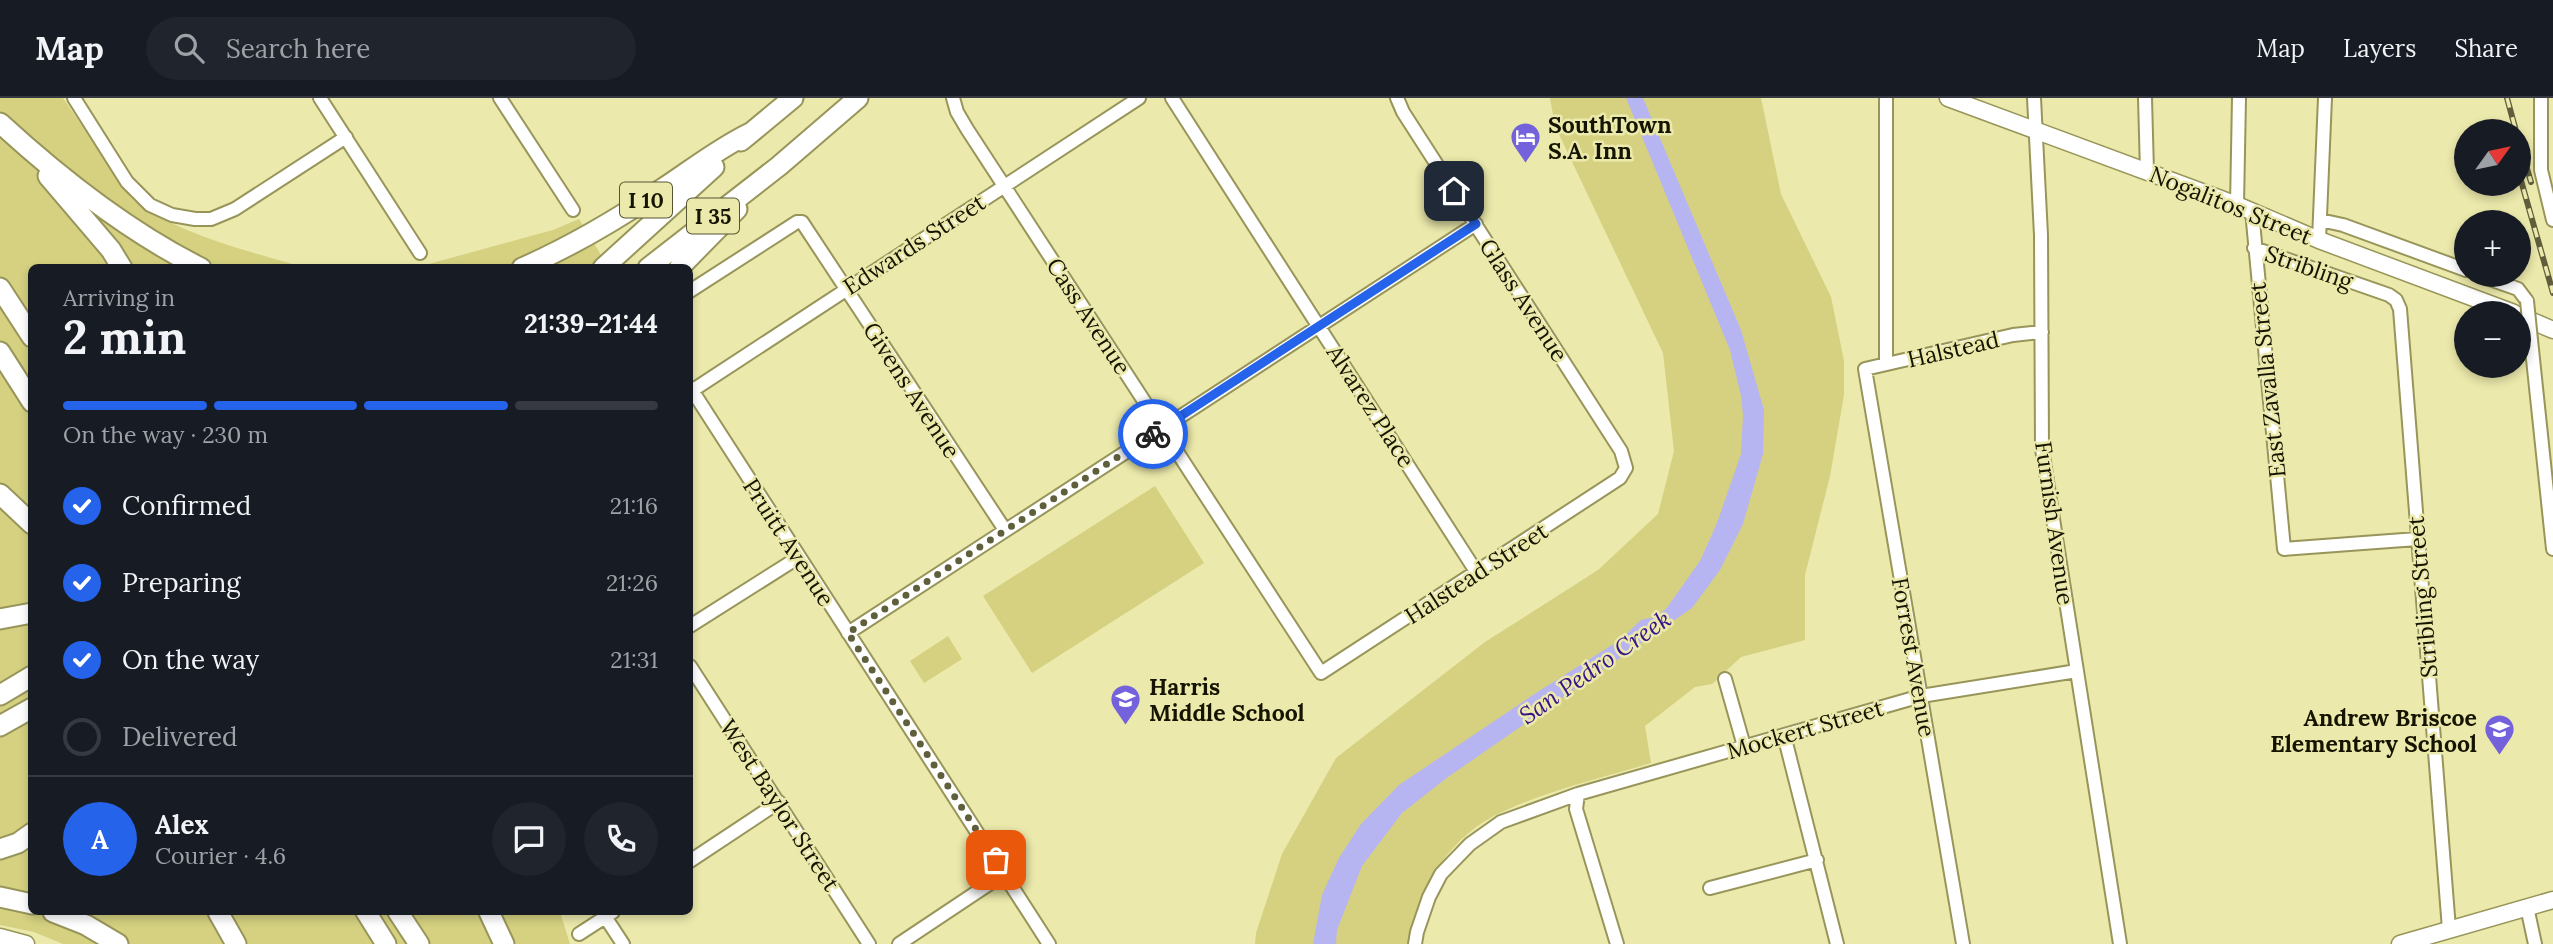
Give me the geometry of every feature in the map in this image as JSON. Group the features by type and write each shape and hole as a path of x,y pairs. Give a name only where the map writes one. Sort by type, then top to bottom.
{"highway":[{"name":"I 10","path":"530,264 613,220 681,177 722,146 750,133 793,98"},
{"path":"683,264 779,166 858,98"},
{"path":"5,128 76,207 120,264"},
{"path":"5,128 115,218 193,264"},
{"name":"I 35","path":"608,264 750,133"},
{"name":"I 35","path":"653,264 779,166"},
{"path":"0,288 28,331"},
{"path":"0,352 28,396"},
{"path":"0,494 28,520"},
{"path":"0,619 28,614"},
{"path":"0,695 28,678"},
{"path":"0,726 28,710"},
{"path":"0,849 18,843 28,836"},
{"path":"0,897 28,903"},
{"path":"61,915 86,925 118,944"},
{"path":"220,915 236,944"},
{"path":"368,915 386,944"},
{"path":"400,915 419,944"},
{"path":"490,915 505,944"},
{"path":"497,915 505,944"}],"main road":[{"name":"Nogalitos Street","path":"1948,98 2147,171 2481,301"},
{"name":"Nogalitos Street","path":"2531,320 2553,330"},
{"path":"2400,944 2553,900"},
{"path":"0,937 26,944"}],"street":[{"path":"74,98 127,182 150,205 172,215 211,219 236,209 346,137"},
{"path":"320,98 420,253"},
{"path":"500,98 573,210"},
{"name":"Cass Avenue","path":"953,98 957,112 1321,673"},
{"name":"Edwards Street","path":"693,388 1139,98"},
{"name":"Alvarez Place","path":"1172,98 1477,573"},
{"name":"Glass Avenue","path":"1397,98 1403,112 1621,451 1626,468"},
{"path":"1886,98 1886,364"},
{"name":"Furnish Avenue","path":"2034,98 2042,332 2042,449 2120,944"},
{"path":"2145,98 2147,171"},
{"name":"East Zavalla Street","path":"2239,98 2244,208 2254,248 2284,549 2417,538"},
{"path":"2319,240 2325,98"},
{"path":"2541,98 2541,170 2553,220"},
{"name":"Nogalitos Street","path":"2320,220 2343,225 2454,266"},
{"name":"Givens Avenue","path":"693,289 797,222 802,222 1004,530"},
{"path":"848,633 1476,224"},
{"name":"Stribling","path":"2254,248 2389,295 2399,306"},
{"path":"2512,287 2518,289 2527,301 2553,549"},
{"name":"Stribling Street","path":"2399,306 2449,929"},
{"name":"Halstead","path":"1865,369 2013,335 2042,332"},
{"name":"Forrest Avenue","path":"1865,369 1963,944"},
{"name":"Pruitt Avenue","path":"693,395 1049,944"},
{"name":"Halstead Street","path":"1321,673 1620,478 1626,468"},
{"path":"693,624 799,556"},
{"name":"West Baylor Street","path":"693,671 869,944"},
{"name":"Mockert Street","path":"1578,794 1921,696 2077,671"},
{"path":"1725,679 1744,746"},
{"path":"1784,735 1837,944"},
{"path":"1415,944 1429,897 1441,874 1470,844 1501,822 1578,794 1576,809 1617,944"},
{"path":"693,859 779,802"},
{"path":"1710,888 1817,860"},
{"path":"899,944 1004,874"},
{"path":"2527,907 2535,944"},
{"path":"579,934 604,915"},
{"path":"608,915 623,944"}],"shaded area":[{"path":"0,98 63,98 131,198 149,211 191,232 293,264 28,264 28,915 561,915 570,944 63,944 34,932 0,925"},
{"path":"1550,98 1761,98 1781,194 1831,297 1844,361 1844,395 1830,476 1805,575 1805,640 1741,657 1712,684 1695,687 1645,726 1651,763 1510,808 1475,828 1447,855 1426,888 1412,925 1409,944 1255,944 1256,933 1282,854 1336,758 1485,642 1598,570 1658,514 1674,451 1663,353 1555,126"},
{"path":"579,219 607,264 429,264 553,230"},
{"path":"1155,486 1204,563 1032,673 983,596"},
{"path":"948,636 962,659 924,683 910,661"}],"water":[{"name":"San Pedro Creek","path":"1626,98 1643,98 1741,330 1764,410 1763,454 1743,524 1720,570 1692,608 1448,777 1402,813 1362,866 1337,930 1336,944 1313,944 1322,895 1339,858 1361,824 1399,785 1620,640 1641,620 1654,617 1666,609 1700,561 1717,523 1741,454 1741,396 1730,350"}],"railway":[{"path":"2507,98 2513,119"},
{"path":"2525,196 2553,293"}],"way so far":[{"path":"996,860 848,633 1153,434"}],"place":[{"name":"SouthTown S.A. Inn","path":"1525,164"},
{"name":"Harris Middle School","path":"1126,726"},
{"name":"Andrew Briscoe Elementary School","path":"2500,757"}],"route":[{"path":"1153,434 1476,224 1454,191"}]}
